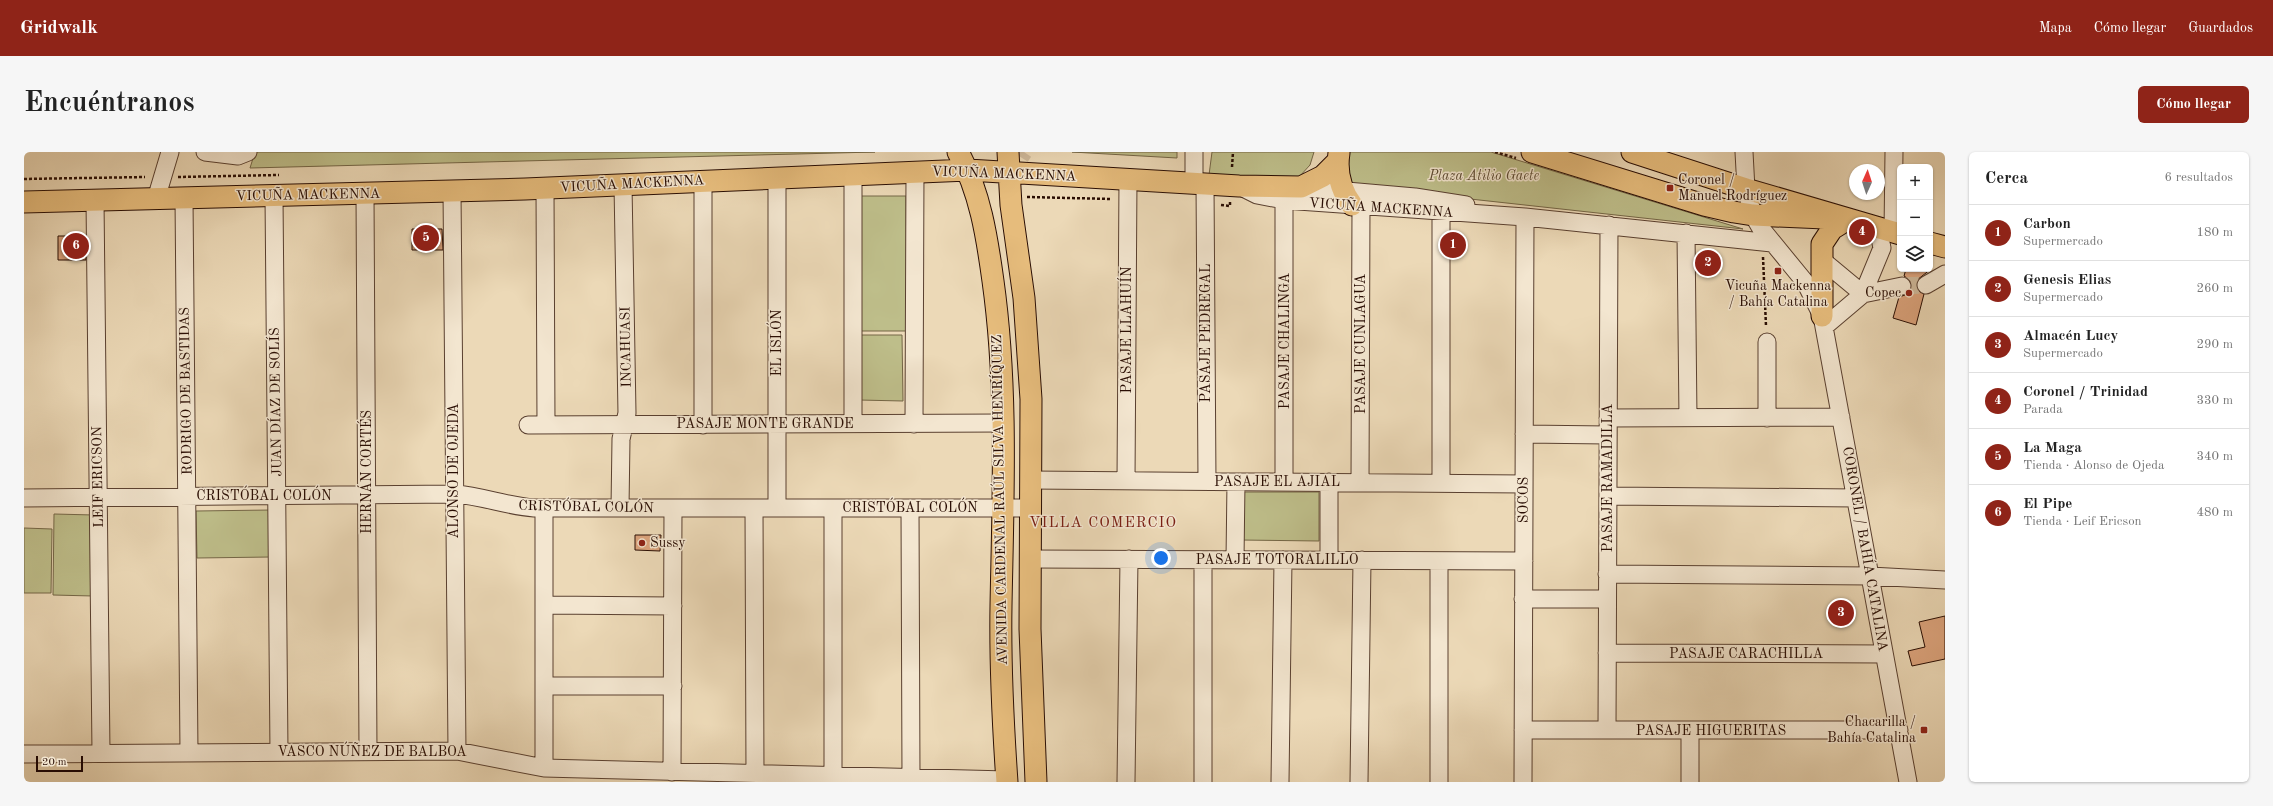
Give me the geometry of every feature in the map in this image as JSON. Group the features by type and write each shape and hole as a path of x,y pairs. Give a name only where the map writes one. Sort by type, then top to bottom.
{"main road":[{"name":"AVENIDA CARDENAL RAÚL SILVA HENRÍQUEZ","path":"958,152 968,170 985,231 992,268 1000,340 1003,424 1002,667 1007,781"},
{"name":"AVENIDA CARDENAL RAÚL SILVA HENRÍQUEZ","path":"1008,152 1028,349 1031,399 1030,677 1036,782"},
{"path":"1532,152 1704,205 1753,215 1848,219"},
{"path":"1632,152 1746,189 1890,232"},
{"path":"1301,186 1323,176 1338,156"},
{"path":"1338,156 1352,200"},
{"name":"VICUÑA MACKENNA","path":"24,202 545,188 968,170 1239,186 1301,186"},
{"path":"1823,322 1822,248 1825,238 1836,226 1848,219"},
{"path":"1933,244 1945,247"}],"street":[{"path":"156,199 170,152"},
{"path":"205,152 238,156 248,152"},
{"name":"PASAJE PEDREGAL","path":"1194,152 1200,184 1207,481"},
{"name":"CORONEL / BAHÍA CATALINA","path":"1744,152 1746,189 1753,215 1772,243 1804,282 1823,322 1908,782"},
{"path":"1863,294 1890,232 1894,152"},
{"path":"914,424 915,172"},
{"path":"853,174 853,424"},
{"name":"EL ISLÓN","path":"777,508 778,178"},
{"name":"PASAJE LLAHUÍN","path":"1126,481 1128,180"},
{"path":"703,181 703,425"},
{"name":"INCAHUASI","path":"620,508 621,439 627,413 623,185"},
{"name":"VICUÑA MACKENNA","path":"1239,186 1256,195 1284,200 1435,200 1525,218"},
{"name":"VICUÑA MACKENNA","path":"1301,186 1352,200 1441,213 1608,225 1772,243"},
{"path":"545,188 546,425"},
{"name":"ALONSO DE OJEDA","path":"452,191 457,750"},
{"name":"HERNÁN CORTÉS","path":"365,194 368,751"},
{"name":"JUAN DÍAZ DE SOLÍS","path":"274,196 279,752"},
{"name":"RODRIGO DE BASTIDAS","path":"184,198 189,752"},
{"name":"LEIF ERICSON","path":"95,200 101,753"},
{"name":"PASAJE CHALINGA","path":"1284,200 1284,482"},
{"name":"PASAJE CUNLAGUA","path":"1352,200 1360,483"},
{"path":"1441,213 1441,483"},
{"name":"SOCOS","path":"1523,782 1525,218"},
{"name":"PASAJE RAMADILLA","path":"1607,730 1608,225"},
{"path":"1686,233 1688,418"},
{"path":"1822,260 1863,294"},
{"path":"1926,285 1945,274"},
{"path":"1823,322 1863,294 1902,286"},
{"path":"1767,342 1767,418"},
{"path":"1608,418 1841,417"},
{"name":"PASAJE MONTE GRANDE","path":"528,425 1003,424"},
{"path":"1524,434 1608,435"},
{"name":"PASAJE EL AJIAL","path":"1030,480 1524,484"},
{"path":"1235,560 1236,482"},
{"path":"1329,482 1329,560"},
{"name":"CRISTÓBAL COLÓN","path":"24,498 455,494 472,496 510,506 544,508 1030,508"},
{"path":"1608,496 1856,498"},
{"path":"544,508 544,768"},
{"path":"672,772 673,508"},
{"path":"754,508 756,774"},
{"path":"833,508 833,776"},
{"path":"910,508 911,778"},
{"name":"PASAJE TOTORALILLO","path":"1030,559 1524,561"},
{"path":"1126,782 1129,560"},
{"path":"1203,560 1203,782"},
{"path":"1280,782 1283,560"},
{"path":"1359,782 1362,560"},
{"path":"1439,561 1439,782"},
{"path":"1608,574 1870,576 1945,580"},
{"path":"1523,599 1608,599"},
{"path":"544,606 672,606"},
{"name":"PASAJE CARACHILLA","path":"1607,653 1884,654"},
{"path":"544,686 672,686"},
{"name":"PASAJE HIGUERITAS","path":"1523,730 1899,730"},
{"path":"1690,731 1690,782"},
{"name":"VASCO NÚÑEZ DE BALBOA","path":"24,754 457,750 544,768 1007,781"}],"path":[{"path":"1756,255 1763,255 1767,342"}],"green space":[{"path":"255,152 875,152 250,168"},
{"path":"1072,152 1177,152 1177,158"},
{"path":"1212,152 1314,152 1310,165 1299,177 1209,175"},
{"name":"Plaza Atilio Gaete","path":"1347,152 1491,152 1743,229 1352,186 1346,159"},
{"path":"857,196 906,196 907,331 858,331"},
{"path":"859,335 902,335 903,401 859,400"},
{"path":"1240,492 1319,492 1319,541 1240,540"},
{"path":"271,510 271,557 197,558 196,511"},
{"path":"54,514 94,515 93,596 53,595"},
{"path":"24,528 52,529 51,593 24,593"}],"building":[{"path":"412,229 442,229 443,250 412,250"},
{"path":"58,236 85,236 86,260 58,260"},
{"path":"1905,272 1927,272 1917,280 1917,290 1924,294 1916,325 1893,318 1899,297 1908,294 1912,289 1910,280 1904,276"},
{"path":"635,535 661,535 660,551 635,550"},
{"path":"1945,616 1945,659 1912,666 1908,651 1925,647 1919,622"}],"tunnel":[{"path":"1007,178 1024,152"},
{"path":"1902,286 1926,285"}],"place":[{"name":"Coronel / Manuel Rodríguez","path":"1670,188"},
{"name":"Coronel / Trinidad","path":"1862,232"},
{"name":"La Maga","path":"426,238"},
{"name":"Carbon","path":"1453,245"},
{"name":"El Pipe","path":"76,246"},
{"name":"Genesis Elias","path":"1708,263"},
{"name":"Vicuña Mackenna / Bahía Catalina","path":"1778,271"},
{"name":"Copec","path":"1909,293"},
{"name":"Sussy","path":"642,543"},
{"name":"Almacén Lucy","path":"1841,613"},
{"name":"Chacarilla / Bahía Catalina","path":"1924,730"}],"district":[{"name":"VILLA COMERCIO","path":"1103,523"}]}
